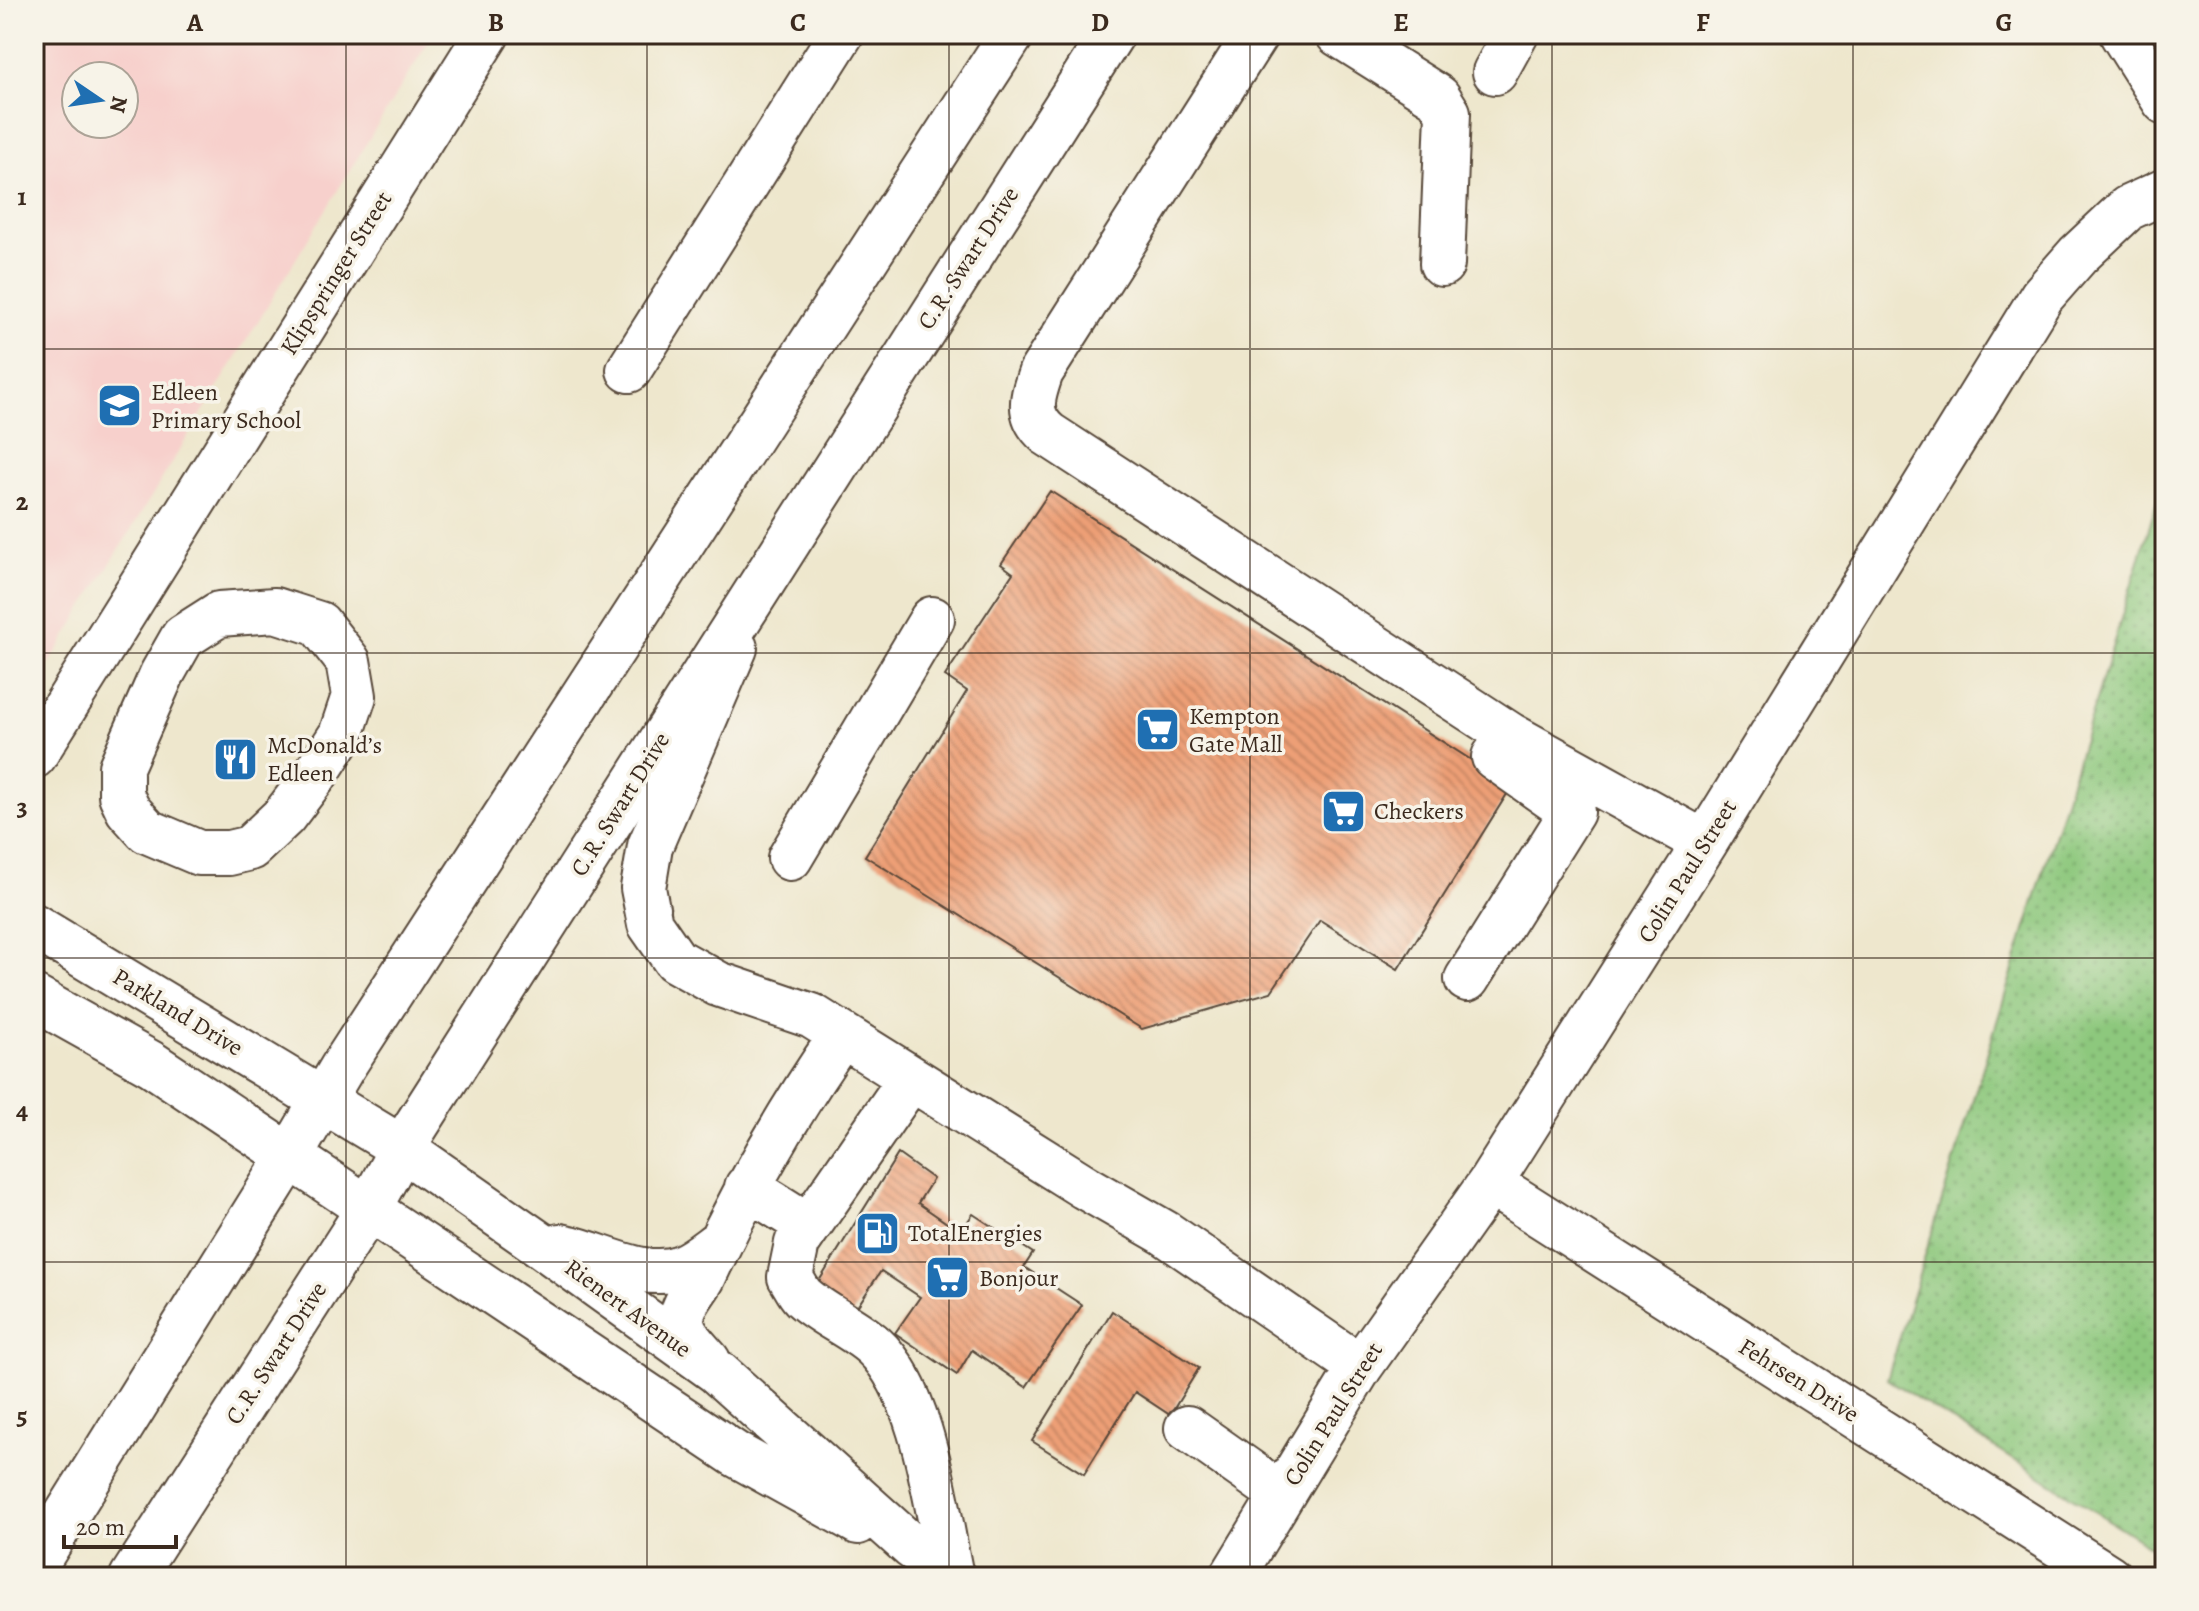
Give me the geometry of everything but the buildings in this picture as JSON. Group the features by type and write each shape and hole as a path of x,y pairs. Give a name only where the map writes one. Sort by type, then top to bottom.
{"street":[{"name":"Klipspringer Street","path":"34,756 487,34"},
{"path":"629,370 841,34"},
{"path":"34,1567 322,1100 1012,34"},
{"name":"C.R. Swart Drive","path":"132,1577 369,1208 402,1148 770,567 1112,34"},
{"path":"1256,34 1041,372 1033,392 1036,424 1510,735 1705,843"},
{"path":"1338,34 1438,97 1448,113 1442,264"},
{"path":"1495,72 1516,34"},
{"path":"2122,34 2165,102"},
{"name":"Colin Paul Street","path":"1232,1577 1360,1367 1490,1183 1705,843 2042,296 2078,255 2128,208 2165,191"},
{"path":"770,567 650,846 643,888 650,924 675,960 718,984 812,1016 1085,1187 1165,1233 1360,1367"},
{"path":"131,602 183,637"},
{"path":"275,610 319,624 348,661 354,696 341,735 284,816 250,848 229,853 199,853 173,844 147,831 128,810 121,795 121,767 138,724 183,637 219,614 275,610"},
{"path":"790,858 932,619"},
{"path":"1467,979 1572,812 1494,757 1510,735"},
{"name":"Parkland Drive","path":"34,926 322,1100"},
{"path":"34,998 152,1064 290,1156"},
{"path":"716,1371 689,1337 682,1318 685,1306 702,1280 747,1187 842,1035"},
{"path":"911,1078 797,1243 790,1277 801,1296 875,1347 900,1382 919,1431 952,1576"},
{"name":"Rienert Avenue","path":"322,1100 402,1148 716,1371 911,1546 952,1576"},
{"name":"Rienert Avenue","path":"290,1156 735,1454 871,1528 911,1546"},
{"name":"Fehrsen Drive","path":"1490,1183 2109,1577"},
{"path":"747,1187 809,1226"},
{"path":"538,1243 593,1253 651,1271 684,1267 718,1243"},
{"path":"1187,1428 1282,1495"}],"shaded area":[{"name":"Edleen Primary School","path":"34,34 433,34 34,689"}],"green space":[{"path":"2165,476 2165,1556 1887,1379"}],"place":[{"name":"Edleen Primary School","path":"120,406"},
{"name":"Kempton Gate Mall","path":"1158,730"},
{"name":"McDonald’s Edleen","path":"236,759"},
{"name":"Checkers","path":"1343,811"},
{"name":"TotalEnergies","path":"877,1233"},
{"name":"Bonjour","path":"948,1278"}]}
